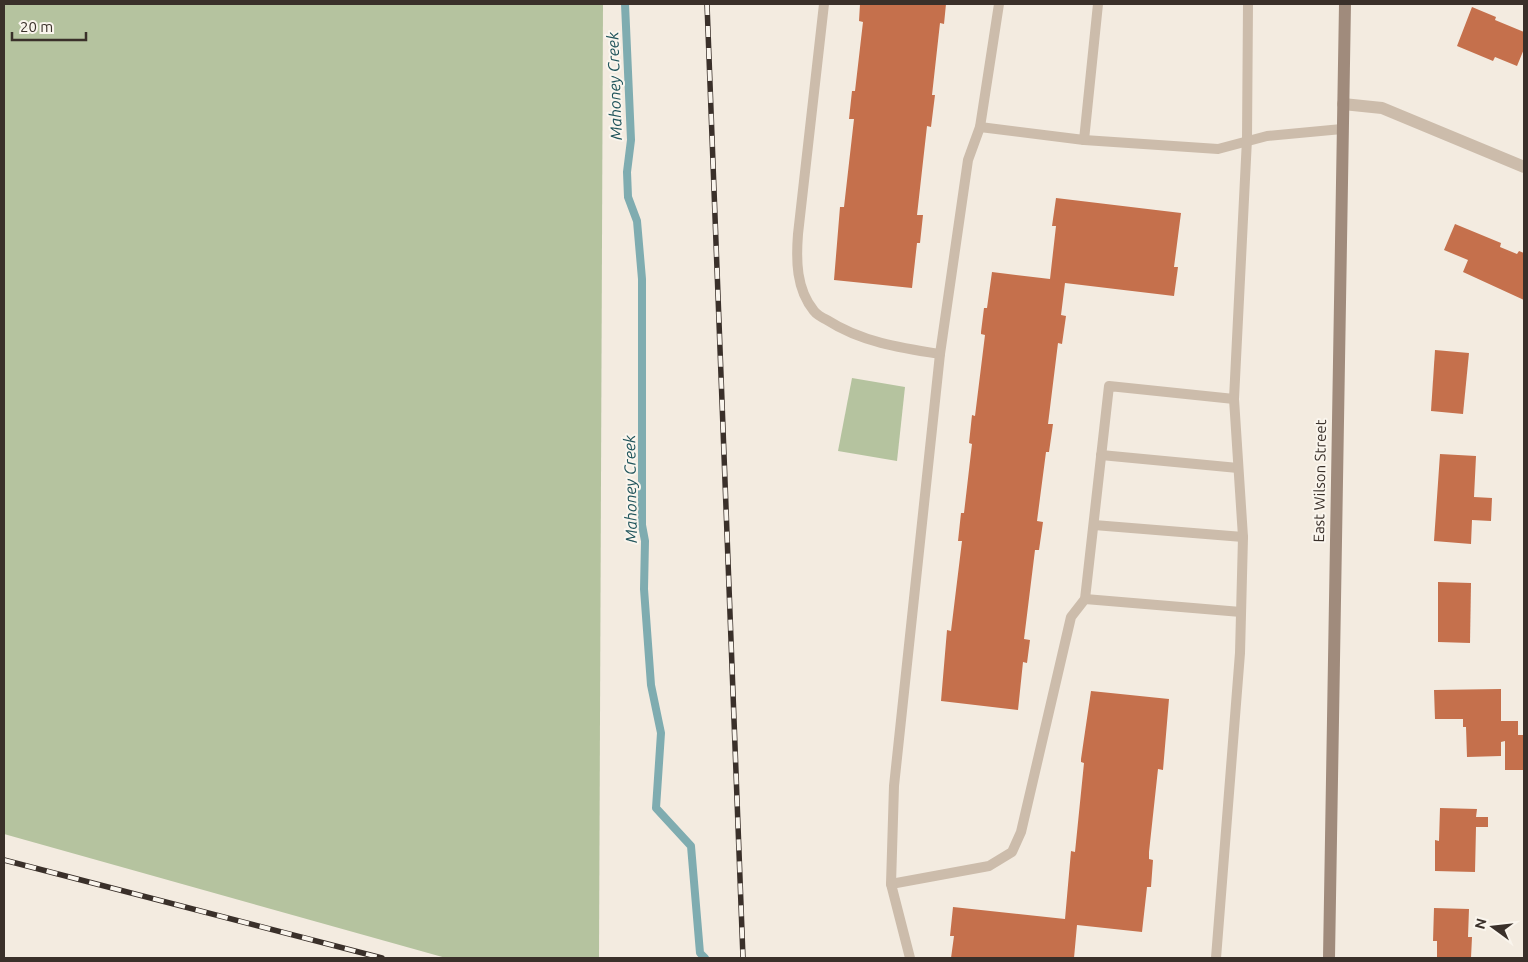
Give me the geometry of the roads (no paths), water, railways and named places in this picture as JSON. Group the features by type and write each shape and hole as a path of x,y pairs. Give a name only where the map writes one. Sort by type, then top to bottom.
{"street":[{"name":"East Wilson Street","path":"1329,958 1345,4"},
{"path":"1343,104 1382,108 1524,167"}],"lane":[{"path":"824,4 798,234 799,280 814,312 838,327 855,335 897,347 940,354"},
{"path":"910,958 892,884 894,786 940,354 968,160 980,127 999,4"},
{"path":"1084,140 1098,4"},
{"path":"1216,958 1241,612 1243,537 1234,399 1247,139 1248,4"},
{"path":"980,127 1084,140 1218,149 1247,139 1342,129"},
{"path":"892,884 989,866 1012,852 1021,832 1070,617 1085,599 1110,386 1234,399"},
{"path":"1101,454 1238,468"},
{"path":"1094,525 1243,537"},
{"path":"1085,599 1241,612"}],"waterway":[{"name":"Mahoney Creek","path":"625,4 631,140 627,172 628,197 637,221 642,279 642,525 645,541 644,589 651,685 661,733 656,808 691,846 700,953 705,958"}],"railway":[{"path":"707,4 743,958"},
{"path":"4,860 382,958"}]}
